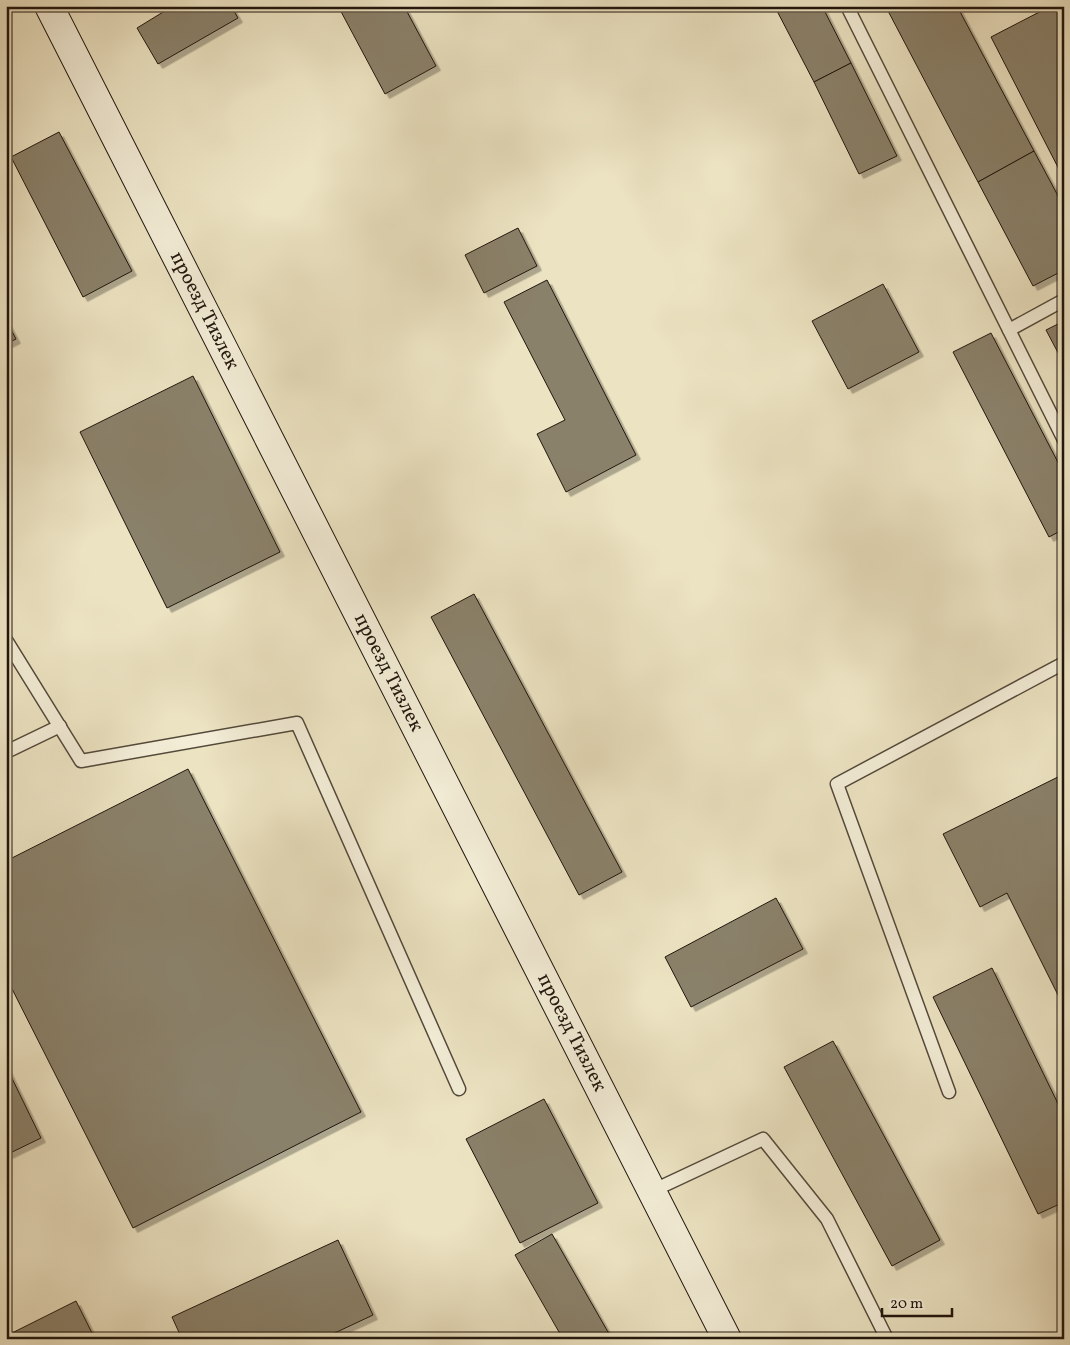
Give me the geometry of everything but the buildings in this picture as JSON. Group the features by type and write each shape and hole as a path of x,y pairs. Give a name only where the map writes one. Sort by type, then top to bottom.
{"street":[{"name":"проезд Тизлек","path":"49,6 727,1339"}],"lane":[{"path":"847,6 1064,440"},
{"path":"1009,330 1064,300"},
{"path":"6,640 81,761 297,723 459,1089"},
{"path":"949,1092 837,784 1064,663"},
{"path":"6,752 60,726"},
{"path":"652,1190 763,1139 827,1219 887,1339"}]}
